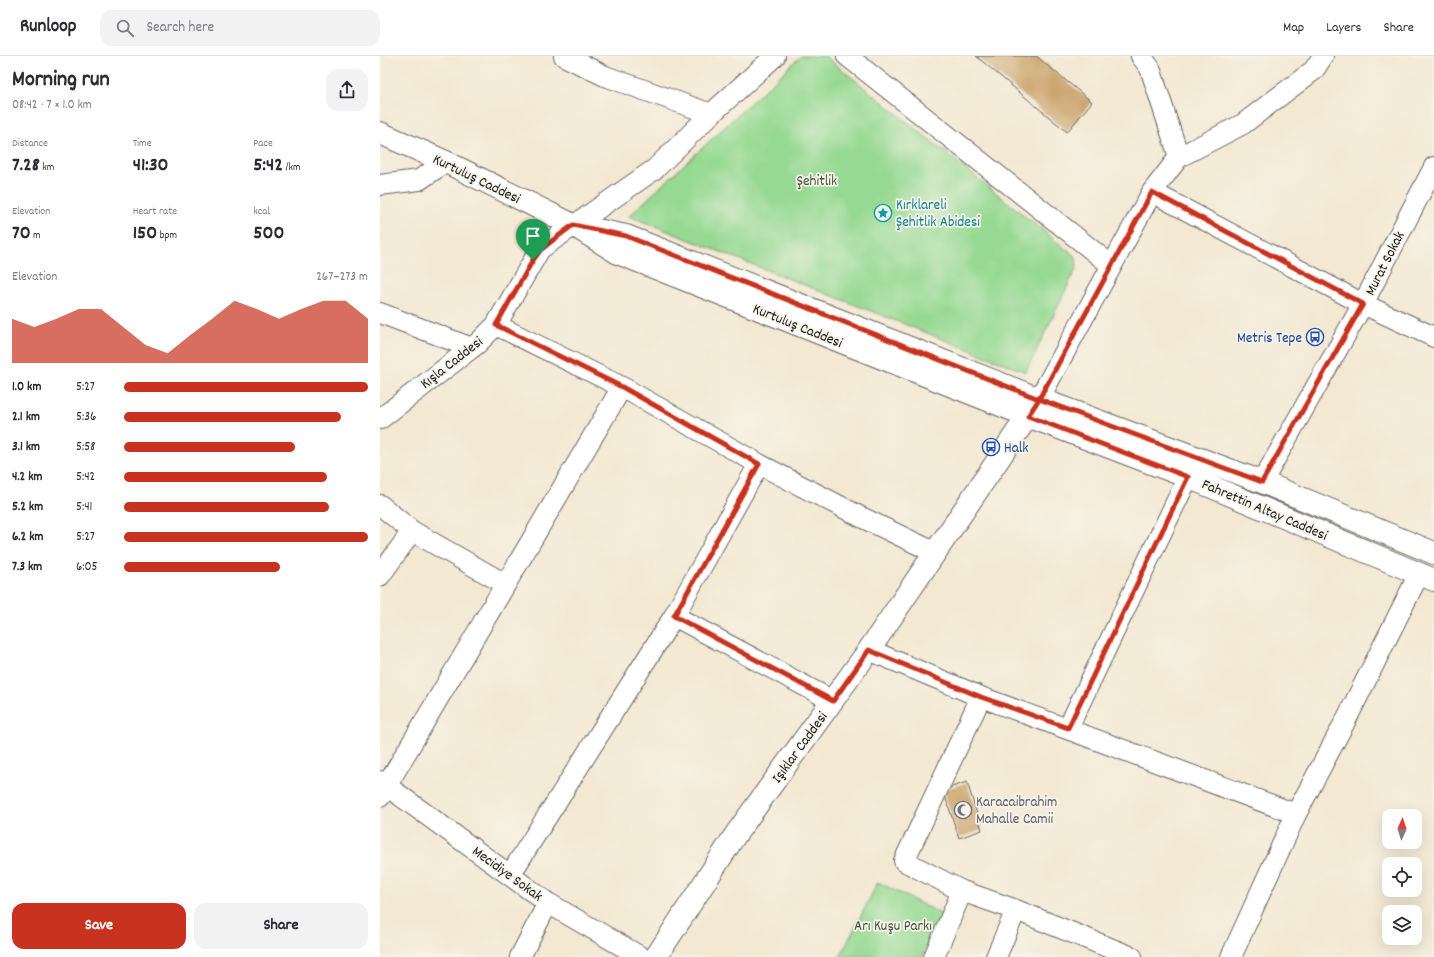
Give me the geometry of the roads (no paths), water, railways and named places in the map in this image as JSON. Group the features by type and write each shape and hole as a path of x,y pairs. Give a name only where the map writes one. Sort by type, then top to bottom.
{"main road":[{"name":"Kurtuluş Caddesi","path":"380,133 446,162 573,225 626,236 1034,408"},
{"name":"Fahrettin Altay Caddesi","path":"1034,408 1188,477 1427,577"},
{"name":"Fahrettin Altay Caddesi","path":"1034,408 1262,482 1434,553"},
{"name":"Işıklar Caddesi","path":"656,957 736,834 869,650 1034,408"}],"street":[{"path":"564,56 605,76 711,114"},
{"name":"Kışla Caddesi","path":"380,419 472,348 496,325 540,250 573,225 655,169 711,114 775,56"},
{"path":"847,56 1111,265"},
{"path":"1141,56 1150,68 1180,157"},
{"path":"1034,408 1152,192 1180,157 1242,124 1314,70 1323,56"},
{"path":"380,185 419,180 446,162"},
{"name":"Murat Sokak","path":"1262,482 1363,304 1434,167"},
{"path":"1152,192 1363,304 1434,337"},
{"path":"380,313 472,348"},
{"path":"496,325 622,387 759,464 863,518 936,553"},
{"path":"382,788 506,584 622,387"},
{"path":"510,875 674,616 759,464"},
{"path":"1068,728 1188,477"},
{"path":"380,505 412,531 506,584"},
{"path":"380,576 412,531"},
{"path":"1231,957 1296,814 1347,718 1427,577"},
{"path":"674,616 833,701"},
{"path":"869,650 981,697 1068,728 1296,814"},
{"path":"981,697 904,860 962,891 1016,910 1132,957"},
{"name":"Mecidiye Sokak","path":"382,788 510,875 548,903 641,957"},
{"path":"934,957 962,891"},
{"path":"520,957 548,903"},
{"path":"996,957 1016,910"}],"place":[{"name":"Kırklareli Şehitlik Abidesi","path":"883,213"},
{"name":"Metris Tepe","path":"1315,337"},
{"name":"Halk","path":"991,447"},
{"name":"Karacaibrahim Mahalle Camii","path":"963,810"}],"park label":[{"name":"Şehitlik","path":"817,180"},
{"name":"Arı Kuşu Parkı","path":"893,925"}]}
